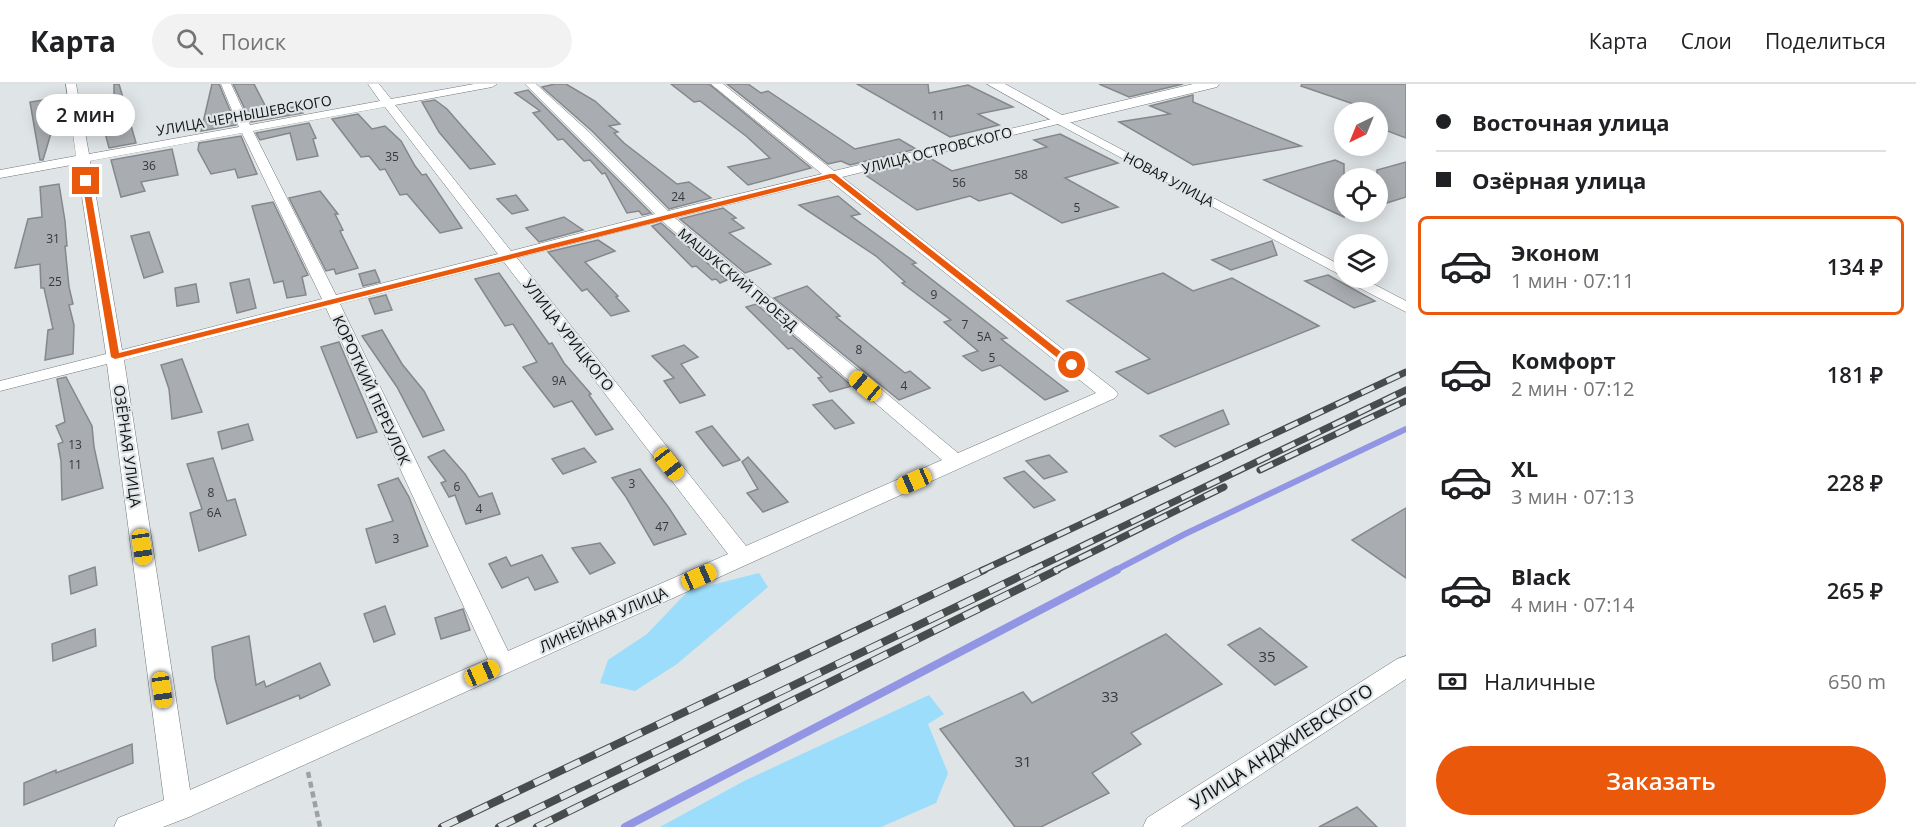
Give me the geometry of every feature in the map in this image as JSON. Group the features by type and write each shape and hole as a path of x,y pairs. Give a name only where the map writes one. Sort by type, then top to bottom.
{"street":[{"name":"ОЗЁРНАЯ УЛИЦА","path":"71,84 115,357 178,808"},
{"name":"КОРОТКИЙ ПЕРЕУЛОК","path":"226,84 502,664"},
{"name":"УЛИЦА УРИЦКОГО","path":"373,84 742,558"},
{"name":"УЛИЦА ЧЕРНЫШЕВСКОГО","path":"0,174 492,84"},
{"name":"МАШУКСКИЙ ПРОЕЗД","path":"530,84 586,136 665,216 956,462"},
{"path":"716,84 832,175"},
{"name":"НОВАЯ УЛИЦА","path":"994,84 1334,268"},
{"name":"УЛИЦА ОСТРОВСКОГО","path":"0,386 665,216 1212,84"},
{"name":"ЛИНЕЙНАЯ УЛИЦА","path":"128,827 178,808 1109,394 832,175"},
{"path":"1371,288 1406,307"},
{"name":"УЛИЦА АНДЖИЕВСКОГО","path":"1157,827 1406,666"}],"path":[{"path":"304,752 320,827"}],"shaded area":[{"path":"759,573 768,587 677,664 635,691 600,683 608,660 647,634 688,591"},
{"path":"929,695 944,714 928,724 948,773 936,803 881,827 660,827 744,781"}],"building":[{"path":"114,84 119,84 136,143 109,148 103,125 114,123"},
{"path":"212,84 219,84 236,125 201,131"},
{"path":"233,84 254,84 268,111 300,106 303,113 251,122"},
{"path":"566,84 595,101 620,124 609,126 618,132 614,133 624,143 677,184 689,182 711,198 669,209 592,131 542,87"},
{"path":"671,84 709,84 811,168 748,185 728,167 770,158 746,136 700,101 694,102"},
{"path":"727,84 748,84 761,93 768,91 855,149 899,139 916,149 850,165 841,161 828,164"},
{"path":"857,84 928,84 929,93 968,85 1013,107 978,114 999,125 950,137"},
{"path":"1099,84 1183,84 1129,97"},
{"path":"1302,84 1406,84 1406,138 1388,131 1388,102 1348,102 1301,86"},
{"path":"528,90 651,213 642,215 639,211 627,213 605,173 602,174 590,160 584,161 563,139 558,140 533,113 540,111 515,93"},
{"path":"1193,95 1193,102 1301,146 1193,165 1119,122 1170,114 1150,106"},
{"path":"55,98 57,113 43,160 40,160 30,102"},
{"path":"435,100 447,109 495,164 470,169 439,132 422,102"},
{"path":"358,114 372,129 385,126 401,141 415,166 422,175 426,174 462,228 440,233 407,194 400,195 385,169 380,170 369,156 361,157 332,119"},
{"path":"309,123 316,138 313,139 318,156 297,160 290,133 260,140 256,133"},
{"path":"1060,134 1118,163 1065,178 1118,207 1062,223 1011,193 979,201 970,196 917,210 864,174 930,158 952,171 1047,147 1034,140"},
{"path":"241,136 257,174 238,178 235,169 211,174 198,150 199,143"},
{"path":"172,149 178,175 141,182 145,191 121,197 111,160"},
{"path":"1335,160 1344,164 1344,168 1334,168 1334,212 1264,180"},
{"path":"1406,162 1406,197 1388,203 1388,168 1384,168"},
{"path":"59,184 65,221 69,287 73,304 69,305 74,325 73,354 45,360 48,330 53,329 44,288 41,288 40,264 15,268 28,219 42,217 40,187"},
{"path":"320,191 338,214 335,214 343,230 340,231 358,268 336,274 334,269 326,271 289,198"},
{"path":"516,195 528,210 512,214 497,199"},
{"path":"838,196 860,214 851,216 916,263 912,264 1007,338 1001,339 1068,391 1045,400 1000,365 982,371 963,356 978,351 944,322 951,320 902,283 905,282 876,256 799,205"},
{"path":"273,202 308,275 302,277 306,295 287,298 283,281 274,283 252,206"},
{"path":"723,208 744,228 729,233 771,264 745,273 680,219"},
{"path":"564,217 583,230 539,242 526,228"},
{"path":"661,223 727,280 720,283 716,279 712,280 696,266 692,267 652,226"},
{"path":"149,232 163,272 144,278 131,236"},
{"path":"598,240 615,251 585,262 618,296 616,297 629,311 611,316 587,289 582,291 548,252"},
{"path":"1272,241 1277,255 1231,270 1212,260"},
{"path":"375,270 380,282 363,286 359,274"},
{"path":"499,273 549,344 552,343 564,363 591,394 589,395 613,429 596,435 572,401 554,407 523,367 537,362 513,324 505,326 475,279"},
{"path":"1163,273 1193,291 1232,278 1319,326 1148,394 1116,372 1150,359 1067,301"},
{"path":"1328,275 1334,278 1334,288 1352,288 1375,301 1354,308 1305,281"},
{"path":"249,279 256,308 237,313 230,283"},
{"path":"196,284 199,302 177,306 175,288"},
{"path":"807,286 840,316 836,317 905,373 910,371 930,388 899,400 774,298"},
{"path":"386,295 392,310 375,314 369,299"},
{"path":"756,304 852,386 830,392 818,378 822,377 792,348 788,349 746,307"},
{"path":"382,330 402,364 424,391 444,430 423,437 397,387 362,336"},
{"path":"339,342 377,432 357,438 321,347"},
{"path":"684,345 698,357 681,364 705,395 680,403 664,381 674,378 652,356"},
{"path":"182,359 202,412 172,419 169,389 161,365"},
{"path":"66,377 92,426 103,488 62,500 58,444 63,442 56,426 65,422 57,379"},
{"path":"832,400 854,423 835,429 813,405"},
{"path":"1223,410 1229,424 1175,447 1160,436"},
{"path":"248,424 253,440 222,449 218,432"},
{"path":"712,426 740,460 723,466 696,432"},
{"path":"584,448 596,462 563,474 552,459"},
{"path":"444,450 465,474 479,497 492,493 500,514 466,524 455,495 449,497 441,483 446,481 428,457"},
{"path":"1049,455 1067,472 1044,479 1026,461"},
{"path":"748,457 788,502 763,512 747,493 758,489 742,462"},
{"path":"213,458 227,501 235,499 246,535 199,551 190,513 202,509 187,464"},
{"path":"640,469 686,534 654,545 612,478"},
{"path":"1024,471 1055,500 1034,508 1004,478"},
{"path":"398,478 409,497 428,546 376,563 366,529 393,521 378,485"},
{"path":"1406,508 1406,578 1352,540"},
{"path":"600,543 615,563 590,574 572,548"},
{"path":"542,555 558,582 535,590 528,577 502,588 489,564 506,557 511,566"},
{"path":"95,567 97,585 71,594 69,576"},
{"path":"385,606 395,634 374,642 364,614"},
{"path":"463,609 470,630 441,639 435,618"},
{"path":"1260,628 1307,667 1275,685 1228,645"},
{"path":"95,629 96,646 53,661 52,644"},
{"path":"1166,634 1222,684 1131,733 1141,744 1092,773 1109,793 1041,827 1015,827 940,729 1023,692 1032,703"},
{"path":"249,636 256,685 264,681 266,687 320,663 330,685 300,699 299,695 227,724 215,678 212,647"},
{"path":"132,744 133,763 24,805 24,783"},
{"path":"1357,807 1377,827 1319,827"}],"waterway":[{"path":"1114,571 1185,534 1406,429"},
{"path":"625,827 1117,570"}],"railway":[{"path":"981,571 1406,372"},
{"path":"1030,571 1406,390"},
{"path":"1260,470 1406,401"},
{"path":"1054,571 1224,487"},
{"path":"442,827 984,570"},
{"path":"499,827 1033,570"},
{"path":"537,827 1057,570"}],"route":[{"path":"86,181 115,357 832,175 1072,365"}]}
